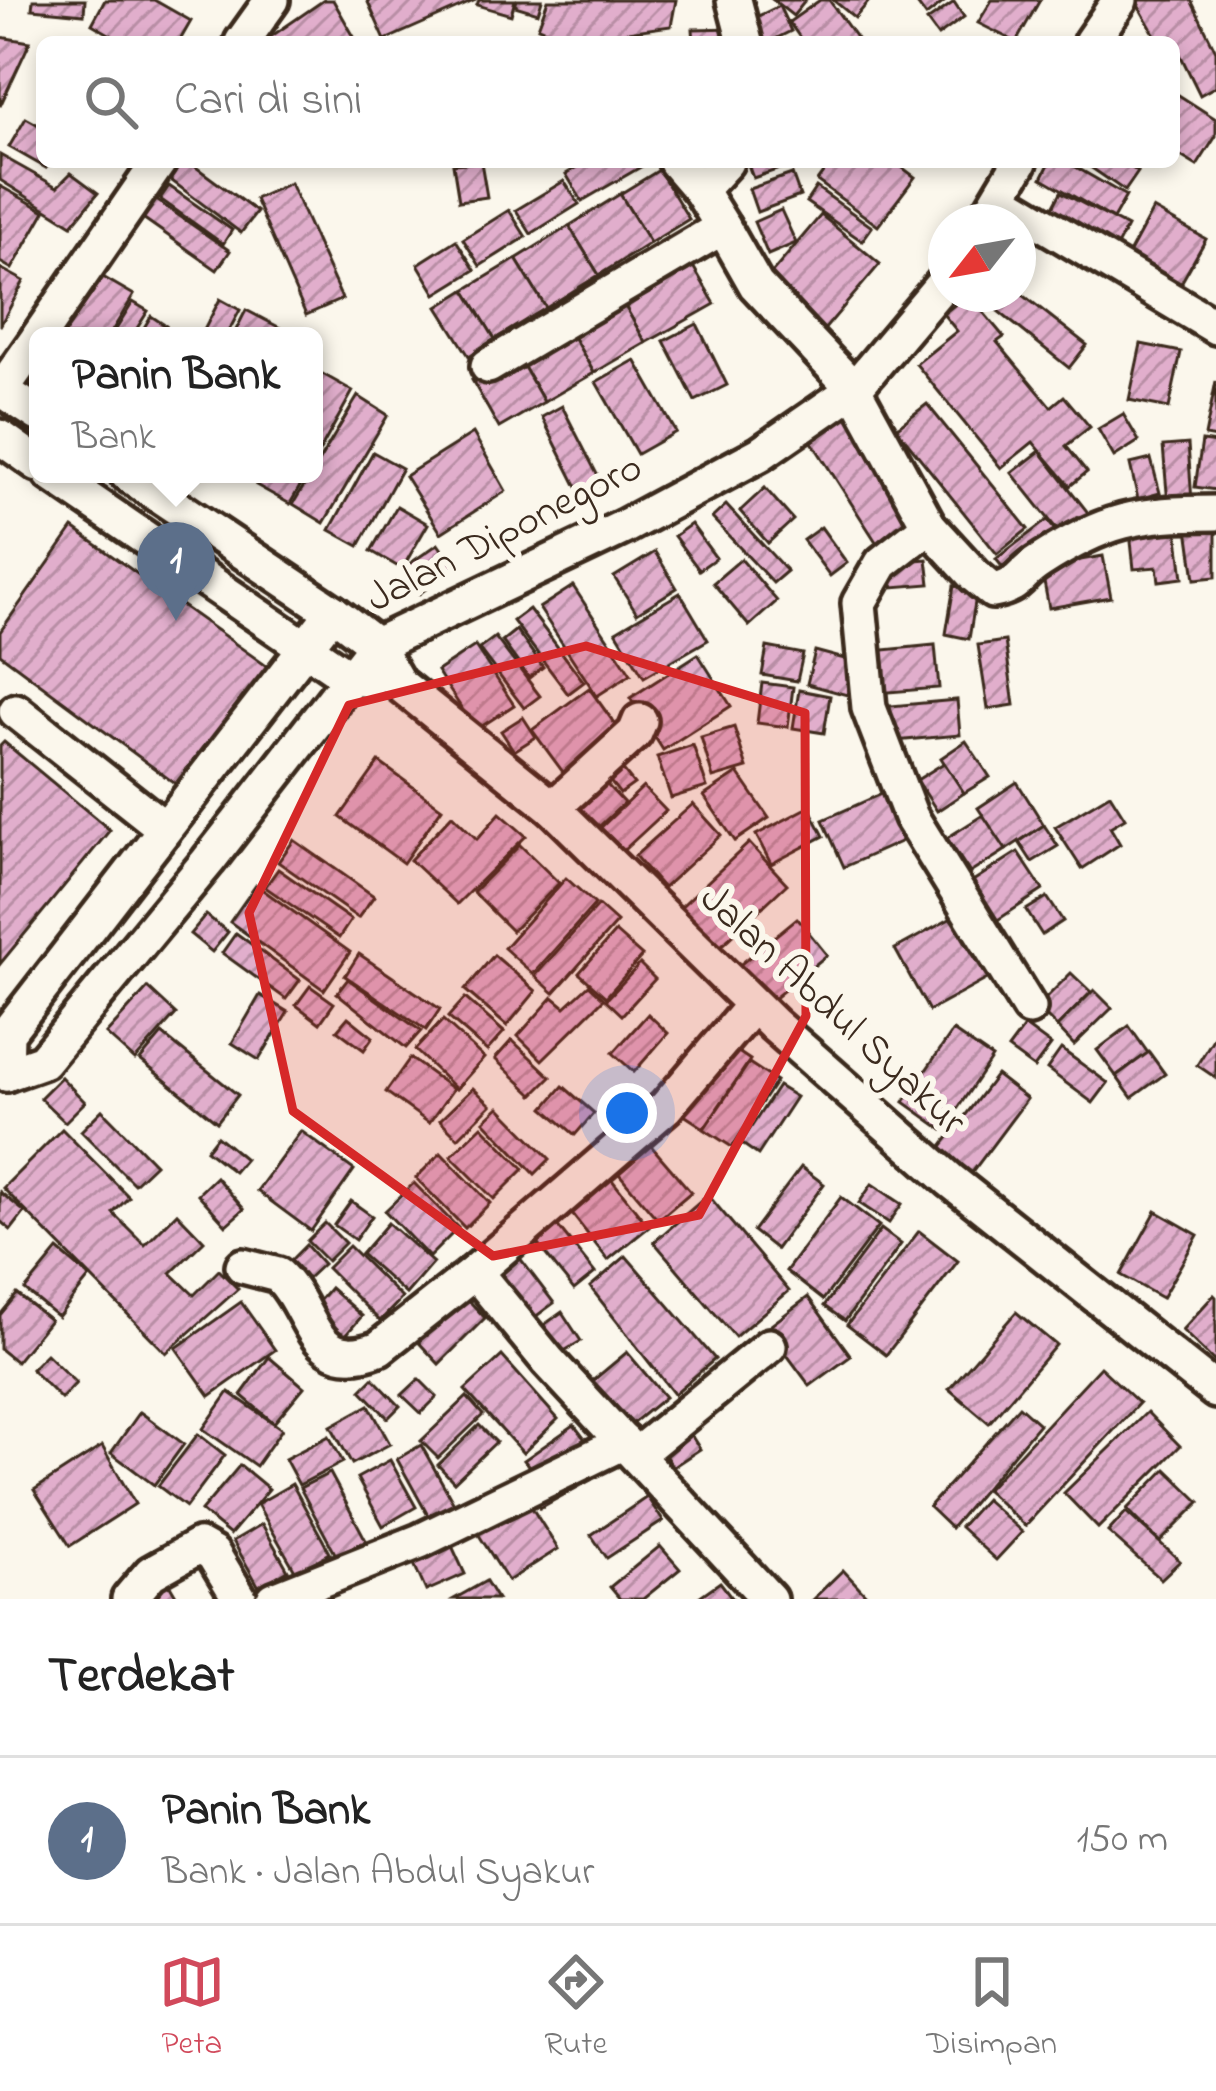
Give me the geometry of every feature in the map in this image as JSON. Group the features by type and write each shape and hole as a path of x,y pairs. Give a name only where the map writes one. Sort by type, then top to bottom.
{"street":[{"path":"246,36 272,0"},
{"path":"734,0 743,36"},
{"path":"1095,36 1120,0"},
{"path":"46,327 155,168"},
{"path":"681,168 700,190 756,286 854,389 929,526 994,591 1015,587 1034,565 1124,518 1216,513"},
{"path":"700,190 721,168"},
{"path":"996,204 1016,168"},
{"path":"488,367 723,227"},
{"path":"1036,233 1216,327"},
{"name":"Jalan Diponegoro","path":"3,1078 44,1061 376,645 624,527 741,465 854,389 928,301"},
{"path":"29,351 1,390 29,408"},
{"path":"0,437 29,458"},
{"path":"64,483 350,679 398,682"},
{"name":"Jalan Abdul Syakur","path":"141,483 376,645 398,682 553,808 753,1005 950,1180 1216,1391"},
{"path":"929,526 882,563 859,603 869,708 911,817 1029,1008"},
{"path":"3,1078 7,1034 333,611"},
{"path":"5,713 164,828"},
{"path":"553,808 634,734 640,722"},
{"path":"243,1266 278,1275 322,1343 344,1355 379,1348 666,1107 753,1005"},
{"path":"475,1272 548,1361 770,1599"},
{"path":"274,1599 630,1449 769,1346"},
{"path":"129,1599 151,1573 199,1546 213,1554 240,1599"}],"highlighted area":[{"path":"586,646 805,713 806,1016 699,1215 493,1256 293,1111 249,913 349,705"}],"building":[{"path":"33,0 85,0 84,14 32,9"},
{"path":"105,0 154,0 191,21 182,36 113,36 92,24"},
{"path":"324,0 333,0 354,36 272,36"},
{"path":"367,0 476,0 394,36 383,36"},
{"path":"479,0 515,0 511,15 477,5"},
{"path":"517,0 542,0 538,13 515,6"},
{"path":"548,0 676,0 671,26 598,36 559,36 538,27"},
{"path":"773,0 806,0 793,16"},
{"path":"820,0 829,0 855,36 799,36 789,22"},
{"path":"833,0 870,0 855,18"},
{"path":"914,0 942,0 944,2 926,16"},
{"path":"992,0 1040,0 1019,36 1004,36 978,23"},
{"path":"1135,0 1191,0 1216,51 1216,86 1200,95 1180,54 1180,36 1156,36"},
{"path":"954,2 964,17 938,36 927,21"},
{"path":"779,6 791,31 781,36 748,36 742,24"},
{"path":"736,28 736,36 694,36 693,29"},
{"path":"0,37 30,42 0,106"},
{"path":"1180,96 1216,119 1216,136 1197,166 1180,156"},
{"path":"26,118 36,124 36,162 9,147"},
{"path":"0,155 57,187 71,173 98,193 72,225 0,180"},
{"path":"176,168 197,168 257,212 241,233 168,178"},
{"path":"454,168 482,168 487,197 459,201"},
{"path":"576,168 639,168 582,201 566,174"},
{"path":"749,168 782,168 753,178"},
{"path":"827,168 903,168 915,177 878,226 817,181"},
{"path":"1047,168 1077,168 1126,196 1113,219 1042,178"},
{"path":"1092,168 1138,172 1125,191"},
{"path":"659,170 689,219 650,243 620,194"},
{"path":"792,174 800,196 757,212 749,189"},
{"path":"564,181 579,204 531,234 516,210"},
{"path":"290,183 342,299 306,315 255,199"},
{"path":"0,186 45,211 12,269 0,262"},
{"path":"169,186 232,230 223,244 160,199"},
{"path":"816,187 872,227 862,241 806,202"},
{"path":"1061,192 1127,227 1111,258 1045,222"},
{"path":"620,194 650,243 599,275 569,226"},
{"path":"152,197 230,251 217,270 140,216"},
{"path":"1153,209 1206,239 1176,292 1124,263"},
{"path":"509,210 526,237 480,266 463,239"},
{"path":"781,210 796,243 768,255 754,222"},
{"path":"821,215 880,264 818,337 760,287"},
{"path":"569,226 599,275 546,308 516,259"},
{"path":"456,240 475,270 436,294 418,264"},
{"path":"687,256 715,304 646,343 619,296"},
{"path":"516,259 546,308 495,339 465,290"},
{"path":"0,268 24,281 0,326"},
{"path":"96,273 134,295 114,327 64,327"},
{"path":"465,290 495,339 469,356 438,307"},
{"path":"619,296 646,343 594,373 567,326"},
{"path":"220,299 240,310 231,327 206,327"},
{"path":"133,302 148,311 138,327 118,327"},
{"path":"1036,305 1087,345 1069,368 999,312 1036,312"},
{"path":"246,310 279,327 238,327"},
{"path":"983,312 1004,337 997,342 1051,407 1064,396 1090,427 1066,446 1087,472 1070,486 1033,442 1001,468 916,364 957,331 943,314"},
{"path":"151,316 166,326 165,327 144,327"},
{"path":"697,324 727,385 695,401 664,341"},
{"path":"567,326 594,373 544,402 517,355"},
{"path":"1141,344 1181,352 1169,408 1129,400"},
{"path":"517,355 544,402 499,428 472,380"},
{"path":"635,360 676,432 637,454 596,382"},
{"path":"323,374 353,391 323,445"},
{"path":"1216,381 1216,438 1205,436"},
{"path":"358,396 388,415 324,523 293,504 306,483 323,483 323,454"},
{"path":"839,404 916,524 880,548 803,428"},
{"path":"927,404 1028,529 997,554 896,428"},
{"path":"562,406 602,484 581,495 542,417"},
{"path":"1123,414 1139,441 1114,457 1098,429"},
{"path":"473,433 506,491 441,533 405,476"},
{"path":"1202,441 1216,443 1216,490 1195,487"},
{"path":"1188,444 1192,502 1168,504 1163,446"},
{"path":"1040,451 1093,519 1066,541 1012,473"},
{"path":"373,452 402,468 359,546 330,530"},
{"path":"1151,459 1160,493 1138,499 1130,464"},
{"path":"257,483 302,483 290,504"},
{"path":"765,488 793,520 768,543 740,511"},
{"path":"726,505 787,571 773,583 712,518"},
{"path":"397,506 428,524 402,569 371,551"},
{"path":"1047,520 1062,539 1011,578 996,559"},
{"path":"1129,523 1177,529 1183,578 1159,581 1157,567 1134,569"},
{"path":"691,524 716,558 699,570 674,536"},
{"path":"1216,525 1216,577 1195,579 1188,528"},
{"path":"821,527 847,563 830,576 803,540"},
{"path":"73,528 275,672 185,791 0,654 0,632"},
{"path":"438,544 455,568 419,594 402,569"},
{"path":"655,552 677,588 637,613 614,577"},
{"path":"1103,556 1111,597 1049,608 1041,567"},
{"path":"741,559 777,601 749,626 713,583"},
{"path":"927,559 930,584 893,587 891,562"},
{"path":"573,586 631,674 597,696 539,608"},
{"path":"954,586 977,590 969,639 946,634"},
{"path":"680,593 708,640 644,677 616,631"},
{"path":"529,609 584,682 568,694 513,621"},
{"path":"516,630 543,667 529,678 502,641"},
{"path":"495,637 540,696 524,708 479,649"},
{"path":"1005,641 1014,705 988,709 978,645"},
{"path":"935,645 939,688 877,693 873,651"},
{"path":"475,646 514,705 476,730 437,671"},
{"path":"767,647 803,654 797,681 762,675"},
{"path":"815,651 856,662 847,695 807,684"},
{"path":"698,654 731,706 663,750 630,698"},
{"path":"762,683 793,687 788,727 757,723"},
{"path":"589,688 625,738 568,779 532,730"},
{"path":"799,690 830,696 824,733 793,728"},
{"path":"957,700 960,735 894,741 890,706"},
{"path":"523,717 536,737 514,751 501,731"},
{"path":"734,727 747,768 713,778 701,737"},
{"path":"966,741 990,777 964,793 941,758"},
{"path":"4,742 110,830 0,964 0,746"},
{"path":"693,745 707,787 671,798 657,757"},
{"path":"613,758 634,784 620,794 600,769"},
{"path":"379,762 442,808 403,863 340,817"},
{"path":"944,763 964,793 937,811 917,780"},
{"path":"594,771 624,803 590,835 560,804"},
{"path":"738,773 769,818 735,841 704,796"},
{"path":"1017,782 1044,825 1006,850 978,808"},
{"path":"643,787 666,811 612,861 590,838"},
{"path":"890,790 911,837 844,867 823,820"},
{"path":"1110,794 1125,818 1110,827 1120,844 1082,869 1055,827"},
{"path":"693,804 721,835 663,888 635,856"},
{"path":"809,807 824,836 771,864 756,835"},
{"path":"500,813 526,836 457,904 410,860 452,815 477,839"},
{"path":"983,815 1006,850 970,873 947,838"},
{"path":"1044,825 1058,846 1032,862 1019,842"},
{"path":"294,840 374,896 358,918 278,862"},
{"path":"749,843 787,884 709,957 671,916"},
{"path":"520,845 559,883 512,931 473,892"},
{"path":"1018,852 1043,890 990,925 965,886"},
{"path":"278,869 351,920 339,938 265,887"},
{"path":"566,878 595,904 533,974 504,948"},
{"path":"256,885 350,952 324,990 230,922"},
{"path":"1047,897 1063,921 1042,935 1026,910"},
{"path":"598,905 617,922 554,993 535,976"},
{"path":"959,914 993,976 929,1011 895,949"},
{"path":"206,915 228,932 212,952 190,934"},
{"path":"797,918 827,955 766,1005 736,968"},
{"path":"615,932 642,956 606,997 579,973"},
{"path":"236,933 300,980 286,999 222,953"},
{"path":"359,954 440,1009 426,1030 345,976"},
{"path":"494,955 536,991 507,1026 465,990"},
{"path":"640,964 655,979 622,1015 606,1000"},
{"path":"1071,973 1091,992 1057,1027 1037,1007"},
{"path":"348,979 421,1031 406,1048 337,993"},
{"path":"589,985 604,999 542,1060 518,1036 553,997 565,1007"},
{"path":"310,986 334,1003 320,1023 296,1005"},
{"path":"148,988 176,1014 135,1060 106,1034"},
{"path":"1094,990 1112,1008 1074,1045 1057,1027"},
{"path":"260,995 288,1012 259,1060 232,1043"},
{"path":"465,998 504,1032 487,1051 448,1017"},
{"path":"648,1014 668,1033 634,1072 613,1053"},
{"path":"348,1017 373,1037 364,1050 337,1030"},
{"path":"443,1020 484,1058 456,1089 415,1050"},
{"path":"1025,1026 1051,1045 1034,1068 1008,1049"},
{"path":"1129,1026 1148,1053 1116,1076 1097,1050"},
{"path":"953,1031 992,1058 943,1130 904,1102"},
{"path":"162,1034 238,1095 217,1122 140,1060"},
{"path":"1216,1034 1216,1078 1197,1065"},
{"path":"512,1040 551,1077 533,1095 495,1059"},
{"path":"725,1043 750,1060 704,1128 678,1111"},
{"path":"1061,1049 1108,1083 1093,1103 1047,1069"},
{"path":"1149,1052 1165,1074 1132,1098 1116,1076"},
{"path":"410,1058 453,1089 429,1123 386,1092"},
{"path":"749,1063 776,1081 732,1147 704,1129"},
{"path":"996,1075 1027,1099 968,1178 936,1154"},
{"path":"61,1077 85,1102 65,1122 40,1098"},
{"path":"563,1086 594,1113 575,1135 544,1108"},
{"path":"778,1086 796,1097 758,1155 741,1143"},
{"path":"473,1088 491,1105 458,1138 440,1120"},
{"path":"499,1107 550,1159 535,1174 484,1121"},
{"path":"102,1110 155,1164 134,1184 81,1131"},
{"path":"482,1126 524,1169 494,1199 451,1156"},
{"path":"62,1129 129,1197 113,1213 145,1245 177,1213 204,1241 171,1273 194,1295 219,1270 238,1289 166,1353 3,1188"},
{"path":"301,1131 354,1170 311,1231 257,1191"},
{"path":"640,1133 691,1192 658,1220 608,1161"},
{"path":"217,1136 245,1159 234,1172 206,1150"},
{"path":"441,1153 490,1203 465,1228 416,1178"},
{"path":"801,1167 824,1184 776,1249 753,1231"},
{"path":"605,1171 649,1227 608,1260 564,1204"},
{"path":"216,1177 244,1209 226,1225 198,1194"},
{"path":"414,1183 458,1228 429,1257 385,1211"},
{"path":"872,1184 902,1204 889,1223 859,1203"},
{"path":"0,1192 25,1212 11,1230 0,1221"},
{"path":"708,1195 789,1291 735,1337 654,1242"},
{"path":"841,1197 879,1226 823,1300 786,1271"},
{"path":"351,1201 372,1216 355,1240 334,1225"},
{"path":"1156,1211 1198,1235 1162,1298 1121,1275"},
{"path":"552,1219 595,1273 574,1290 531,1236"},
{"path":"325,1223 345,1243 327,1261 307,1241"},
{"path":"388,1223 433,1263 406,1294 361,1254"},
{"path":"881,1229 901,1244 845,1321 824,1306"},
{"path":"919,1231 958,1261 886,1355 847,1325"},
{"path":"306,1245 323,1264 307,1279 290,1261"},
{"path":"349,1246 402,1298 380,1321 327,1268"},
{"path":"513,1249 554,1303 523,1326 484,1274"},
{"path":"58,1250 90,1277 58,1317 25,1290"},
{"path":"626,1256 715,1359 674,1394 590,1287"},
{"path":"330,1288 362,1316 338,1344 306,1316"},
{"path":"458,1289 485,1318 439,1364 410,1333"},
{"path":"17,1294 50,1320 16,1362 0,1349 0,1315"},
{"path":"808,1297 851,1356 810,1386 767,1328"},
{"path":"1216,1297 1216,1363 1182,1330"},
{"path":"241,1302 275,1350 210,1396 176,1348"},
{"path":"562,1312 581,1341 549,1360 531,1334"},
{"path":"1016,1312 1056,1345 989,1423 949,1389"},
{"path":"627,1352 665,1397 621,1433 584,1388"},
{"path":"46,1354 76,1383 61,1399 31,1369"},
{"path":"502,1356 558,1419 523,1453 465,1390"},
{"path":"269,1357 304,1387 274,1423 241,1395"},
{"path":"1100,1367 1139,1403 1025,1526 986,1490"},
{"path":"373,1378 400,1406 388,1418 361,1390"},
{"path":"419,1379 437,1397 421,1413 402,1395"},
{"path":"229,1392 282,1429 256,1466 203,1429"},
{"path":"467,1397 483,1415 438,1458 421,1441"},
{"path":"369,1405 390,1444 352,1464 331,1426"},
{"path":"1019,1406 1039,1424 951,1528 929,1507"},
{"path":"140,1412 184,1444 154,1485 111,1453"},
{"path":"1147,1412 1180,1446 1098,1528 1064,1493"},
{"path":"684,1424 700,1449 673,1467 656,1442"},
{"path":"479,1425 496,1442 454,1482 438,1465"},
{"path":"574,1425 587,1442 537,1477 524,1460"},
{"path":"198,1434 225,1455 186,1507 158,1486"},
{"path":"329,1436 343,1462 299,1485 285,1459"},
{"path":"421,1445 456,1507 431,1521 397,1459"},
{"path":"102,1446 135,1504 70,1546 34,1490"},
{"path":"390,1460 416,1507 383,1526 357,1478"},
{"path":"240,1465 269,1489 230,1535 201,1511"},
{"path":"585,1468 591,1480 540,1508 534,1497"},
{"path":"1166,1469 1200,1502 1160,1542 1127,1509"},
{"path":"330,1473 368,1544 338,1559 300,1488"},
{"path":"292,1484 330,1553 296,1572 257,1504"},
{"path":"647,1497 663,1521 607,1558 591,1535"},
{"path":"985,1499 1022,1532 996,1560 960,1527"},
{"path":"527,1500 558,1549 508,1581 477,1532"},
{"path":"1126,1512 1180,1561 1161,1579 1108,1532"},
{"path":"262,1524 288,1570 259,1587 233,1541"},
{"path":"452,1546 465,1574 426,1591 414,1564"},
{"path":"660,1546 680,1569 643,1599 620,1599 610,1587"},
{"path":"843,1570 870,1599 813,1599"},
{"path":"486,1581 497,1599 454,1599"},
{"path":"168,1582 178,1599 153,1599 149,1593"},
{"path":"720,1582 733,1599 696,1599"}],"place":[{"name":"Panin Bank","path":"176,621"}]}
